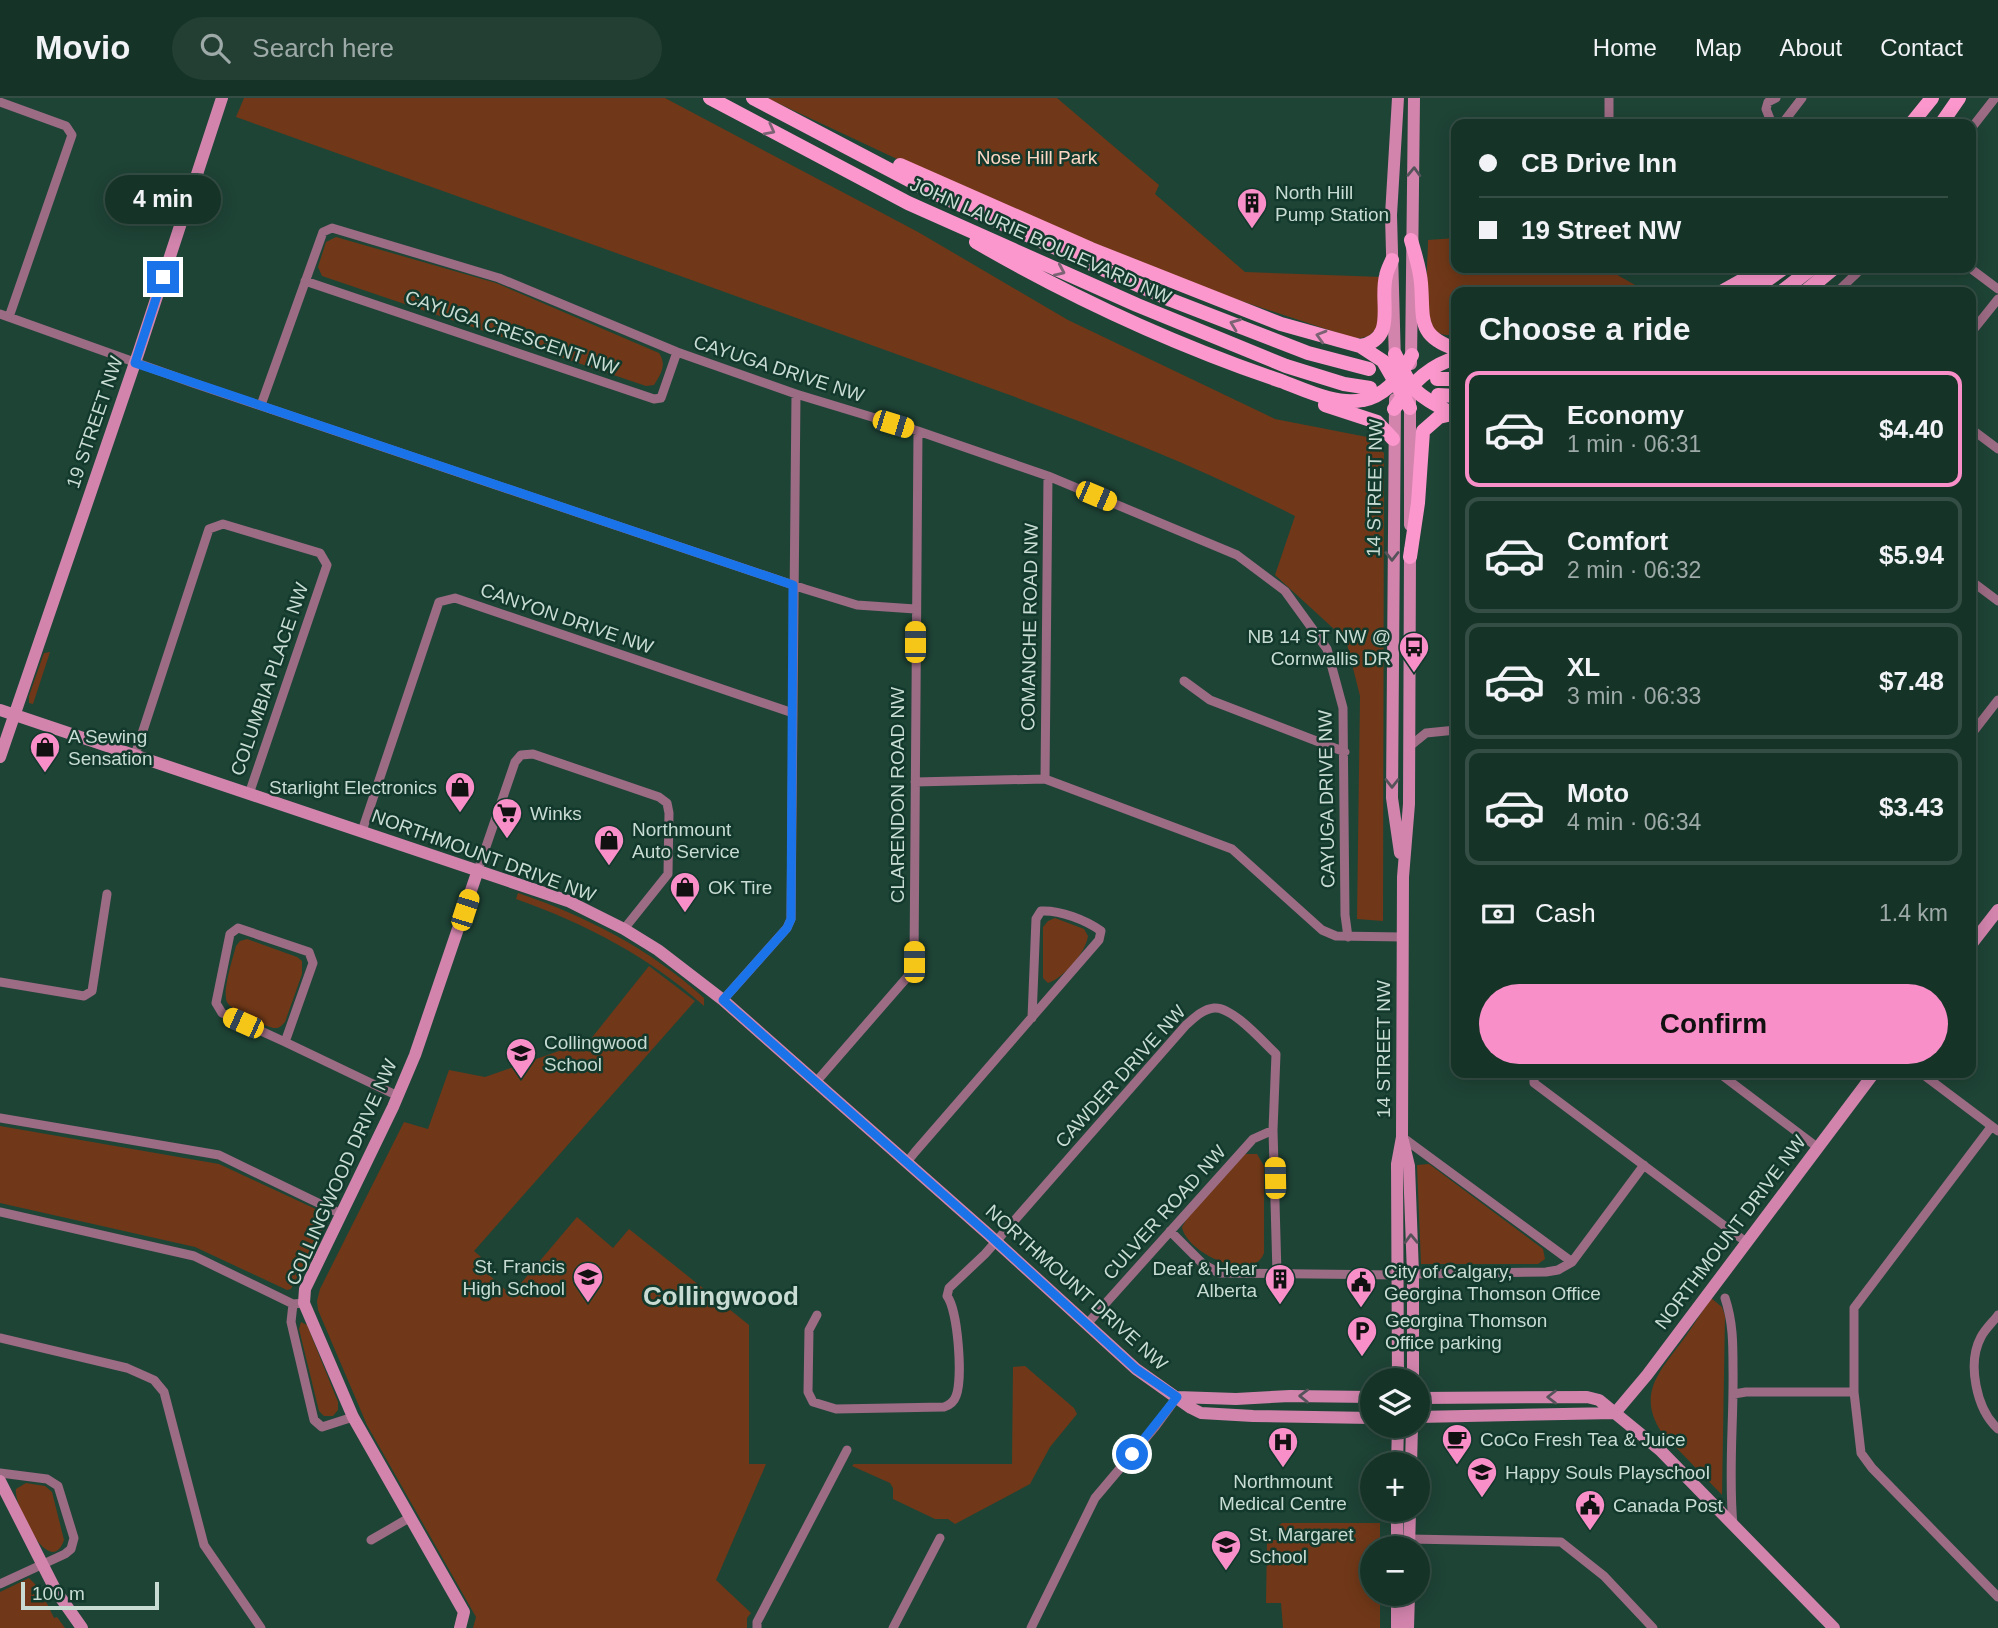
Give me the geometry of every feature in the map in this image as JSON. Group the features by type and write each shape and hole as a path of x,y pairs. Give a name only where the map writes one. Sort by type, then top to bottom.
{"main road":[{"name":"JOHN LAURIE BOULEVARD NW","path":"710,98 908,203 1249,352 1316,376 1370,388"},
{"name":"JOHN LAURIE BOULEVARD NW","path":"753,98 930,191 1171,300 1308,353 1369,369"},
{"path":"1916,119 1932,98"},
{"path":"1944,119 1959,98"},
{"path":"855,151 890,160 956,192 1091,249 1280,324 1360,346 1399,375"},
{"path":"908,203 1001,256 1127,320 1218,360 1326,397 1353,401 1381,394 1399,375 1412,355"},
{"path":"1411,240 1421,280 1422,320 1425,330 1437,341 1451,347"},
{"path":"1360,346 1378,340 1385,321 1385,277 1392,260"},
{"path":"1730,287 1754,273"},
{"path":"1757,287 1777,273"},
{"path":"1787,287 1806,273"},
{"path":"1811,287 1828,273"},
{"path":"1395,354 1399,375 1408,397"},
{"path":"1218,360 1232,371 1285,393 1362,415 1377,422 1393,439"},
{"path":"1394,409 1433,367 1451,360"},
{"path":"1437,379 1451,379"},
{"path":"1438,395 1451,396"},
{"path":"1408,397 1425,399 1451,412"},
{"path":"1410,557 1418,503 1423,431 1439,416 1451,413"}],"street":[{"name":"19 STREET NW","path":"0,757 135,363 222,98"},
{"path":"1395,354 1391,215 1398,98"},
{"name":"14 STREET NW","path":"1398,1368 1397,1164 1402,1137 1403,877 1410,746 1408,397 1412,355 1414,98"},
{"path":"1609,98 1609,119"},
{"path":"1770,119 1766,109 1768,102 1776,98"},
{"path":"1786,119 1802,98"},
{"path":"1976,122 1995,98"},
{"path":"0,102 66,126 72,135 4,315 135,363 793,585 857,605 915,609"},
{"name":"CAYUGA DRIVE NW","path":"261,405 323,232 332,228 499,278 677,352 796,394 918,431 1048,476 1237,555 1286,591 1327,649 1343,708 1345,915 1348,937"},
{"path":"1976,272 1998,289"},
{"path":"1842,287 1857,273"},
{"name":"CAYUGA CRESCENT NW","path":"305,281 654,399 661,398 677,352"},
{"path":"1976,326 1998,299"},
{"name":"14 STREET NW","path":"1399,375 1393,439 1392,798 1403,877"},
{"path":"723,1000 787,928 791,919 796,394"},
{"name":"CLARENDON ROAD NW","path":"816,1082 910,974 914,962 918,431"},
{"path":"1976,432 1998,449"},
{"name":"COMANCHE ROAD NW","path":"1045,779 1048,476"},
{"name":"COLUMBIA PLACE NW","path":"135,755 209,529 223,524 320,553 327,565 249,794"},
{"path":"1976,584 1998,601"},
{"name":"CANYON DRIVE NW","path":"362,831 439,602 455,598 793,713"},
{"path":"1184,681 1210,700 1345,752"},
{"path":"1976,726 1998,700"},
{"name":"NORTHMOUNT DRIVE NW","path":"0,710 568,901 624,929 658,950 723,1000 996,1241 1136,1369 1201,1413 1360,1418"},
{"path":"1410,746 1419,737 1433,731 1451,730"},
{"path":"478,870 515,762 521,755 533,754 659,797 667,803 669,813 668,874 624,929"},
{"path":"915,782 1045,779 1232,849 1322,930 1336,936 1403,937"},
{"name":"COLLINGWOOD DRIVE NW","path":"460,1628 464,1612 353,1417 298,1303 398,1096 415,1055 478,870"},
{"path":"0,982 84,996 92,991 107,894"},
{"path":"1976,938 1998,909"},
{"path":"907,1162 1032,1018 1099,940 1101,932 1094,926 1052,911 1041,911 1036,919 1032,1018"},
{"path":"285,1042 313,963 309,952 238,928 230,934 216,1003 222,1013 398,1096"},
{"name":"CAWDER DRIVE NW","path":"817,1315 808,1330 808,1392 813,1402 836,1409 944,1407 951,1404 956,1398 959,1384 956,1322 951,1301 947,1296 950,1288 996,1241 1186,1025 1201,1012 1216,1007 1231,1012 1276,1054 1273,1130 1277,1274"},
{"path":"1534,1078 1534,1083 1745,1242"},
{"path":"1726,1078 1817,1147"},
{"name":"NORTHMOUNT DRIVE NW","path":"1615,1413 1647,1375 1870,1078"},
{"path":"1928,1078 1995,1129 1854,1308 1854,1392 1861,1453 1872,1468 1998,1597"},
{"path":"0,1118 219,1155 341,1214"},
{"name":"CULVER ROAD NW","path":"1087,1324 1253,1139 1273,1130"},
{"path":"1402,1137 1572,1262"},
{"name":"14 STREET NW","path":"1402,1137 1409,1166 1413,1368"},
{"path":"1413,1274 1558,1270 1572,1262 1644,1165"},
{"path":"0,1212 194,1256 298,1303 291,1322 314,1420 322,1427 353,1417"},
{"path":"1170,1231 1203,1264 1219,1273 1397,1275"},
{"path":"1725,1298 1732,1320 1734,1394 1731,1504 1734,1526"},
{"path":"1998,1315 1980,1338 1976,1364 1977,1395 1987,1419 1998,1429"},
{"path":"0,1338 127,1368 154,1380 164,1392 204,1545 261,1628"},
{"path":"1734,1394 1854,1392"},
{"path":"1031,1628 1095,1498 1177,1397 1360,1397"},
{"path":"1430,1398 1587,1397 1599,1400 1660,1450 1834,1628"},
{"path":"1430,1417 1615,1413"},
{"path":"757,1628 757,1622 847,1450"},
{"path":"0,1473 47,1479 58,1486 74,1538 65,1554 0,1584"},
{"path":"0,1481 67,1610 82,1628"},
{"path":"371,1540 409,1518"},
{"path":"893,1628 940,1538"},
{"path":"1430,1544 1561,1542 1604,1576 1653,1628"},
{"path":"1397,1606 1397,1628"},
{"path":"1408,1628 1409,1606"}],"green space":[{"path":"244,98 665,98 918,232 1068,320 1275,419 1367,437 1384,453 1383,921 1357,919 1360,696 1346,640 1275,575 1295,516 1190,466 1027,402 236,117"},
{"name":"Nose Hill Park","path":"767,98 1057,98 1159,185 1155,194 1245,272 1382,277 1377,327 1364,337 1353,338 1229,297 978,197"},
{"path":"336,237 496,283 659,353 663,362 661,373 654,385 646,386 322,276 318,267 326,242"},
{"path":"1451,238 1451,273 1614,273 1635,285 1690,287 1451,287 1451,335 1442,334 1435,330 1428,312 1428,240"},
{"path":"50,652 33,704 29,703 44,653"},
{"path":"518,893 592,923 639,949 704,998 704,1006 661,972 615,943 567,919 516,899"},
{"path":"1055,918 1084,929 1088,936 1073,964 1061,976 1048,983 1043,978 1043,927"},
{"path":"247,939 302,961 302,974 285,1022 278,1028 249,1018 227,1002 227,983 236,946"},
{"path":"649,966 695,1001 474,1251 481,1257 476,1263 511,1295 577,1217 613,1248 629,1229 749,1325 749,1464 766,1464 716,1580 751,1613 747,1618 747,1628 473,1628 476,1617 367,1425 318,1310 320,1289 404,1122 428,1129 449,1070 485,1077 590,1040"},
{"path":"0,1126 219,1164 322,1212 324,1226 291,1289 287,1290 195,1247 0,1203"},
{"path":"1245,1154 1257,1154 1264,1166 1264,1253 1257,1262 1247,1266 1234,1265 1207,1255 1186,1237 1182,1227"},
{"path":"1429,1164 1543,1249 1545,1259 1538,1264 1421,1264 1417,1165"},
{"path":"1711,1298 1722,1307 1725,1316 1722,1495 1662,1433 1654,1419 1651,1406 1651,1395 1659,1373"},
{"path":"301,1322 307,1325 338,1402 338,1410 333,1416 324,1416 319,1411 299,1329"},
{"path":"1025,1366 1074,1408 1077,1414 1050,1447 1030,1484 955,1524 948,1519 935,1519 893,1499 890,1483 852,1466 1012,1464 1013,1367"},
{"path":"26,1483 45,1486 52,1492 64,1540 58,1550 50,1551 42,1546 26,1523 16,1489"},
{"path":"1282,1523 1380,1523 1380,1536 1360,1536 1360,1606 1380,1606 1380,1628 1283,1628 1281,1603 1266,1603 1267,1540 1277,1540 1277,1527"},
{"path":"29,1578 40,1589 54,1618 57,1617 65,1628 0,1628 0,1592"}],"place":[{"name":"North Hill Pump Station","path":"1252,230"},
{"name":"NB 14 ST NW @ Cornwallis DR","path":"1414,674"},
{"name":"A Sewing Sensation","path":"45,774"},
{"name":"Starlight Electronics","path":"460,814"},
{"name":"Winks","path":"507,840"},
{"name":"Northmount Auto Service","path":"609,867"},
{"name":"OK Tire","path":"685,914"},
{"name":"Collingwood School","path":"521,1080"},
{"name":"St. Francis High School","path":"588,1304"},
{"name":"Deaf & Hear Alberta","path":"1280,1306"},
{"name":"City of Calgary, Georgina Thomson Office","path":"1361,1309"},
{"name":"Georgina Thomson Office parking","path":"1362,1358"},
{"name":"CoCo Fresh Tea & Juice","path":"1457,1466"},
{"name":"Northmount Medical Centre","path":"1283,1469"},
{"name":"Happy Souls Playschool","path":"1482,1499"},
{"name":"Canada Post","path":"1590,1532"},
{"name":"St. Margaret School","path":"1226,1572"}],"district":[{"name":"Collingwood","path":"721,1296"}],"route":[{"path":"163,277 135,363 793,585 791,919 787,928 723,1000 1136,1369 1177,1397 1132,1454"}]}
